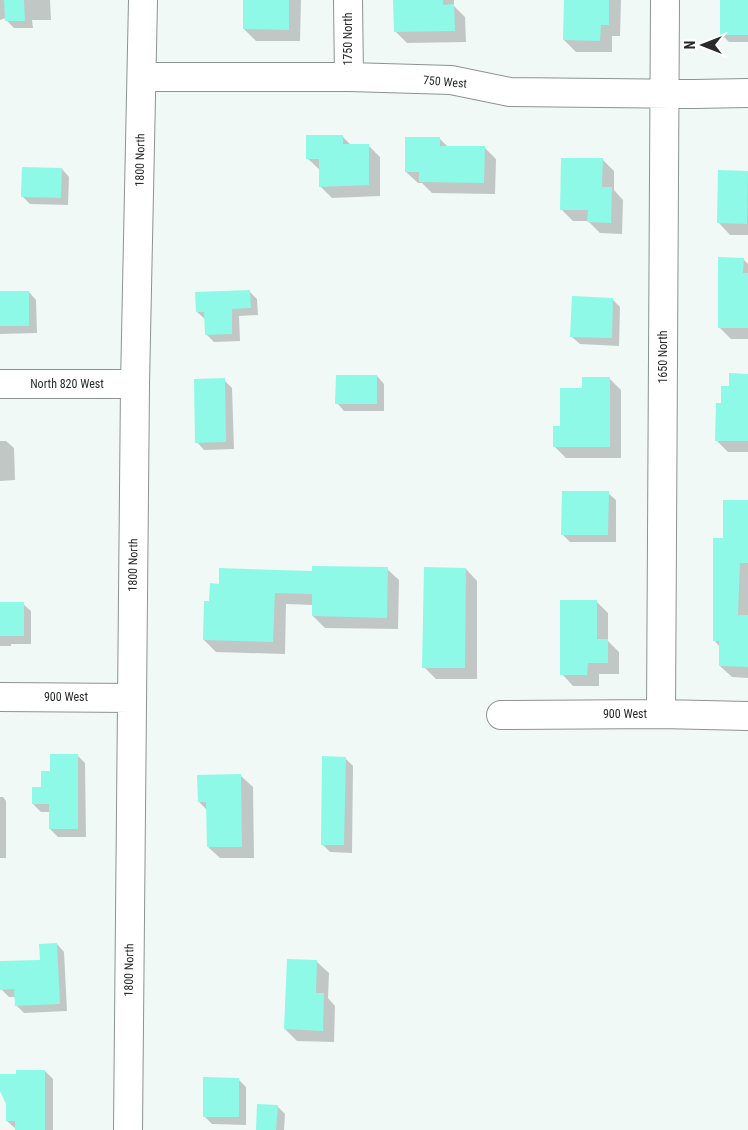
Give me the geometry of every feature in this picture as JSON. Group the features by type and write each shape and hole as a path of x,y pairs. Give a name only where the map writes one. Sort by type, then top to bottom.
{"street":[{"name":"1800 North","path":"128,1130 135,384 143,0"},
{"name":"1750 North","path":"348,0 349,77"},
{"name":"1650 North","path":"661,714 665,0"},
{"name":"750 West","path":"142,77 349,77 451,80 510,92 665,94 748,92"},
{"name":"North 820 West","path":"0,384 135,384"},
{"name":"900 West","path":"0,697 132,698"},
{"name":"900 West","path":"501,715 661,714 748,716"}],"building":[{"path":"4,0 24,0 25,21 5,21"},
{"path":"243,0 289,0 289,30 243,29"},
{"path":"393,0 443,0 443,5 454,4 455,31 394,32"},
{"path":"564,0 609,0 609,25 601,25 600,41 563,40"},
{"path":"720,0 748,0 748,35 720,35"},
{"path":"306,135 343,135 343,144 369,144 369,185 319,187 319,159 306,159"},
{"path":"405,137 440,137 440,146 485,146 484,183 419,182 419,172 405,172"},
{"path":"561,158 603,158 602,187 612,187 611,223 587,222 588,210 560,210"},
{"path":"22,167 62,168 61,198 21,197"},
{"path":"718,170 748,171 747,224 717,223"},
{"path":"718,257 744,258 743,273 748,273 748,328 718,328"},
{"path":"250,290 251,308 232,309 232,334 205,335 204,312 196,312 195,292"},
{"path":"0,291 29,291 29,326 0,326"},
{"path":"572,296 613,298 612,338 570,337"},
{"path":"729,373 748,374 748,441 715,441 716,403 721,403 721,386 729,386"},
{"path":"336,375 377,375 377,404 335,404"},
{"path":"582,377 610,377 610,447 553,447 553,426 560,426 560,388 582,388"},
{"path":"225,378 226,442 195,443 194,379"},
{"path":"562,491 609,491 608,535 561,535"},
{"path":"723,500 748,500 748,563 740,563 738,615 748,615 748,667 719,666 719,641 713,641 713,538 723,538"},
{"path":"312,566 388,567 387,618 312,616 312,594 275,593 273,642 203,640 204,601 209,601 210,583 219,584 219,568 312,571"},
{"path":"424,567 466,568 465,668 422,668"},
{"path":"560,600 597,600 597,639 608,639 608,663 588,663 587,675 560,675"},
{"path":"0,602 24,602 24,636 0,636"},
{"path":"50,754 78,754 78,829 49,829 49,804 32,804 32,787 41,787 41,771 50,771"},
{"path":"322,756 346,757 344,845 321,845"},
{"path":"241,774 242,847 207,847 206,802 198,802 197,775"},
{"path":"57,943 60,1004 15,1006 14,989 0,990 0,961 40,960 39,944"},
{"path":"287,959 317,960 316,993 324,993 323,1031 284,1029"},
{"path":"16,1070 45,1070 45,1130 15,1130 15,1121 6,1121 6,1104 0,1091 0,1074 16,1074"},
{"path":"203,1077 239,1078 239,1117 203,1117"},
{"path":"257,1104 278,1105 276,1130 256,1130"}]}
